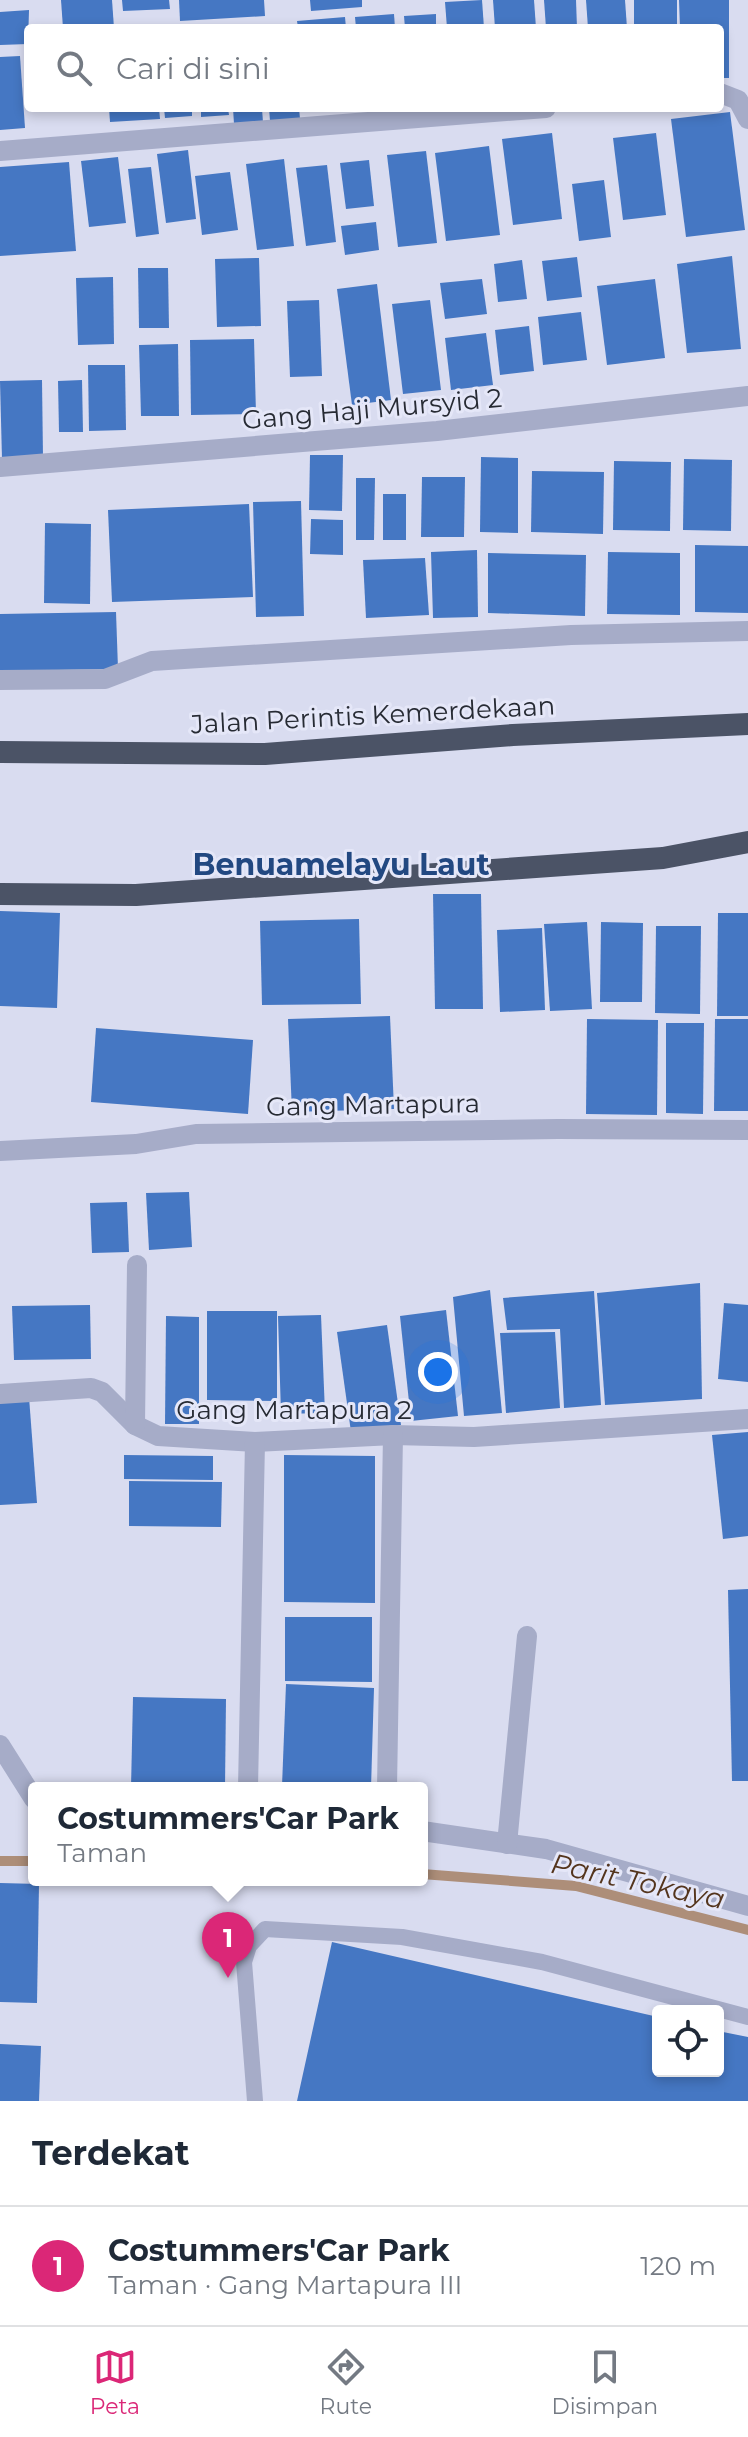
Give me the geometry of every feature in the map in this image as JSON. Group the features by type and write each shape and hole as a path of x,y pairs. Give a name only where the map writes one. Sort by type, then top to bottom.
{"highway":[{"name":"Jalan Perintis Kemerdekaan","path":"0,752 265,754 513,735 748,724"},
{"path":"0,894 136,895 663,858 748,842"}],"street":[{"path":"724,95 738,100 748,119"},
{"path":"0,151 495,112"},
{"name":"Gang Haji Mursyid 2","path":"0,467 437,431 748,396"},
{"path":"0,680 105,679 152,661 571,635 748,631"},
{"name":"Gang Martapura","path":"0,1151 136,1144 196,1134 748,1130"},
{"path":"135,1425 137,1265"},
{"name":"Gang Martapura 2","path":"0,1394 91,1388 102,1392 135,1425 158,1436 255,1442 393,1435 474,1437 748,1419"},
{"path":"387,1782 393,1435"},
{"path":"248,1782 255,1442"},
{"path":"507,1844 527,1636"},
{"path":"0,1745 28,1789"},
{"path":"428,1832 546,1849 748,1906"}],"lane":[{"path":"255,2101 244,1962 249,1946 265,1929 402,1937 542,1962 748,2017"}],"building":[{"path":"61,0 112,0 114,24 63,24"},
{"path":"122,0 169,0 170,9 123,11"},
{"path":"179,0 264,0 265,16 180,21"},
{"path":"310,0 362,0 362,7 311,11"},
{"path":"482,0 484,24 447,24 445,2"},
{"path":"493,0 534,0 536,24 495,24"},
{"path":"544,0 576,0 577,24 546,24"},
{"path":"586,0 625,0 627,24 588,24"},
{"path":"634,0 677,0 677,24 634,24"},
{"path":"679,0 729,0 729,78 724,78 724,24 680,24"},
{"path":"29,10 29,24 24,24 24,44 0,45 0,12"},
{"path":"394,14 395,24 356,24 355,17"},
{"path":"436,14 436,24 405,24 404,16"},
{"path":"345,17 346,24 297,24 297,21"},
{"path":"20,56 25,128 0,130 0,57"},
{"path":"109,112 159,112 160,119 110,122"},
{"path":"164,112 192,112 192,116 165,118"},
{"path":"201,112 229,112 229,115 201,117"},
{"path":"233,112 262,112 263,123 234,124"},
{"path":"269,112 299,112 300,119 270,121"},
{"path":"730,112 745,230 686,237 671,119"},
{"path":"552,133 562,219 513,225 502,139"},
{"path":"656,133 666,215 623,220 613,138"},
{"path":"489,146 500,235 446,241 435,153"},
{"path":"188,150 196,219 166,223 157,154"},
{"path":"426,151 437,243 398,247 387,155"},
{"path":"118,157 126,223 89,227 81,161"},
{"path":"284,159 294,246 257,250 246,164"},
{"path":"369,160 374,206 346,209 340,163"},
{"path":"69,162 76,251 0,256 0,167"},
{"path":"327,165 336,242 306,246 296,168"},
{"path":"151,167 159,234 136,237 128,169"},
{"path":"230,172 238,230 202,235 195,176"},
{"path":"604,180 611,237 579,241 572,184"},
{"path":"376,222 379,250 345,255 341,226"},
{"path":"732,256 741,349 687,353 677,264"},
{"path":"577,257 582,297 547,301 542,261"},
{"path":"259,258 261,326 217,327 215,259"},
{"path":"522,260 527,299 498,302 494,264"},
{"path":"138,268 168,268 169,328 139,328"},
{"path":"113,277 114,344 78,345 76,278"},
{"path":"482,279 487,314 445,319 440,283"},
{"path":"655,279 665,358 607,365 597,286"},
{"path":"377,284 391,400 352,405 337,289"},
{"path":"319,300 322,376 290,377 287,301"},
{"path":"430,300 441,390 403,394 392,304"},
{"path":"581,312 587,360 543,365 538,317"},
{"path":"529,326 534,371 500,375 495,330"},
{"path":"486,333 493,385 451,390 445,338"},
{"path":"254,339 256,414 191,415 190,340"},
{"path":"178,344 179,416 141,416 139,345"},
{"path":"88,365 125,365 126,430 89,431"},
{"path":"42,380 43,458 2,459 0,381"},
{"path":"82,380 83,432 59,432 58,381"},
{"path":"310,455 343,455 342,511 309,510"},
{"path":"481,457 518,458 518,533 480,532"},
{"path":"684,459 732,460 731,531 683,530"},
{"path":"614,461 671,462 670,531 613,530"},
{"path":"532,471 604,472 603,534 531,532"},
{"path":"422,477 465,477 464,537 421,537"},
{"path":"356,478 375,478 374,540 356,540"},
{"path":"383,494 406,494 406,540 383,540"},
{"path":"301,501 304,616 256,617 253,502"},
{"path":"249,504 253,597 112,602 108,510"},
{"path":"311,519 343,520 343,555 310,554"},
{"path":"45,523 91,524 90,604 44,603"},
{"path":"695,545 748,546 748,613 695,612"},
{"path":"477,550 478,617 433,618 431,552"},
{"path":"608,552 680,553 680,615 607,614"},
{"path":"488,553 586,555 585,616 488,613"},
{"path":"425,558 429,615 366,618 363,560"},
{"path":"116,612 118,669 0,671 0,614"},
{"path":"433,894 481,894 483,1009 435,1009"},
{"path":"0,911 60,913 57,1008 0,1006"},
{"path":"718,913 748,913 748,1016 717,1016"},
{"path":"359,919 361,1004 262,1005 260,921"},
{"path":"587,922 592,1009 550,1011 544,924"},
{"path":"601,922 643,923 642,1002 600,1002"},
{"path":"656,926 701,926 700,1014 655,1013"},
{"path":"542,928 545,1010 500,1012 497,930"},
{"path":"390,1016 394,1109 292,1112 288,1019"},
{"path":"587,1019 658,1020 657,1115 586,1114"},
{"path":"715,1019 748,1019 748,1111 714,1111"},
{"path":"666,1023 704,1023 703,1114 666,1113"},
{"path":"96,1028 253,1040 248,1114 91,1102"},
{"path":"189,1192 192,1247 149,1250 146,1193"},
{"path":"127,1202 129,1252 92,1253 90,1203"},
{"path":"700,1283 702,1399 605,1405 597,1293"},
{"path":"490,1290 502,1413 464,1416 453,1297"},
{"path":"594,1291 601,1405 564,1408 560,1329 507,1330 503,1298"},
{"path":"724,1303 748,1305 748,1382 718,1379"},
{"path":"90,1305 91,1359 14,1360 12,1306"},
{"path":"446,1310 458,1416 411,1421 400,1316"},
{"path":"207,1311 277,1311 277,1401 207,1400"},
{"path":"321,1315 325,1413 281,1414 278,1316"},
{"path":"166,1316 199,1317 199,1424 165,1424"},
{"path":"387,1325 401,1425 351,1432 337,1332"},
{"path":"555,1332 560,1408 506,1413 500,1333"},
{"path":"29,1397 37,1503 0,1505 0,1400"},
{"path":"748,1432 748,1536 723,1539 712,1435"},
{"path":"124,1455 213,1456 213,1480 124,1479"},
{"path":"284,1455 375,1456 375,1603 284,1602"},
{"path":"129,1481 222,1482 221,1527 129,1526"},
{"path":"748,1589 748,1781 732,1781 728,1590"},
{"path":"285,1617 372,1617 372,1682 285,1681"},
{"path":"286,1684 374,1688 371,1782 282,1782"},
{"path":"133,1697 226,1699 225,1782 131,1782"},
{"path":"0,1883 39,1886 37,2003 0,2002"},
{"path":"332,1942 652,2016 652,2077 724,2077 724,2032 748,2037 748,2101 297,2101"},
{"path":"0,2044 41,2046 39,2101 0,2101"}],"waterway":[{"name":"Parit Tokaya","path":"0,1861 28,1861"},
{"name":"Parit Tokaya","path":"428,1874 576,1886 748,1930"}],"place":[{"name":"Costummers'Car Park","path":"228,1978"}],"district":[{"name":"Benuamelayu Laut","path":"341,864"}]}
